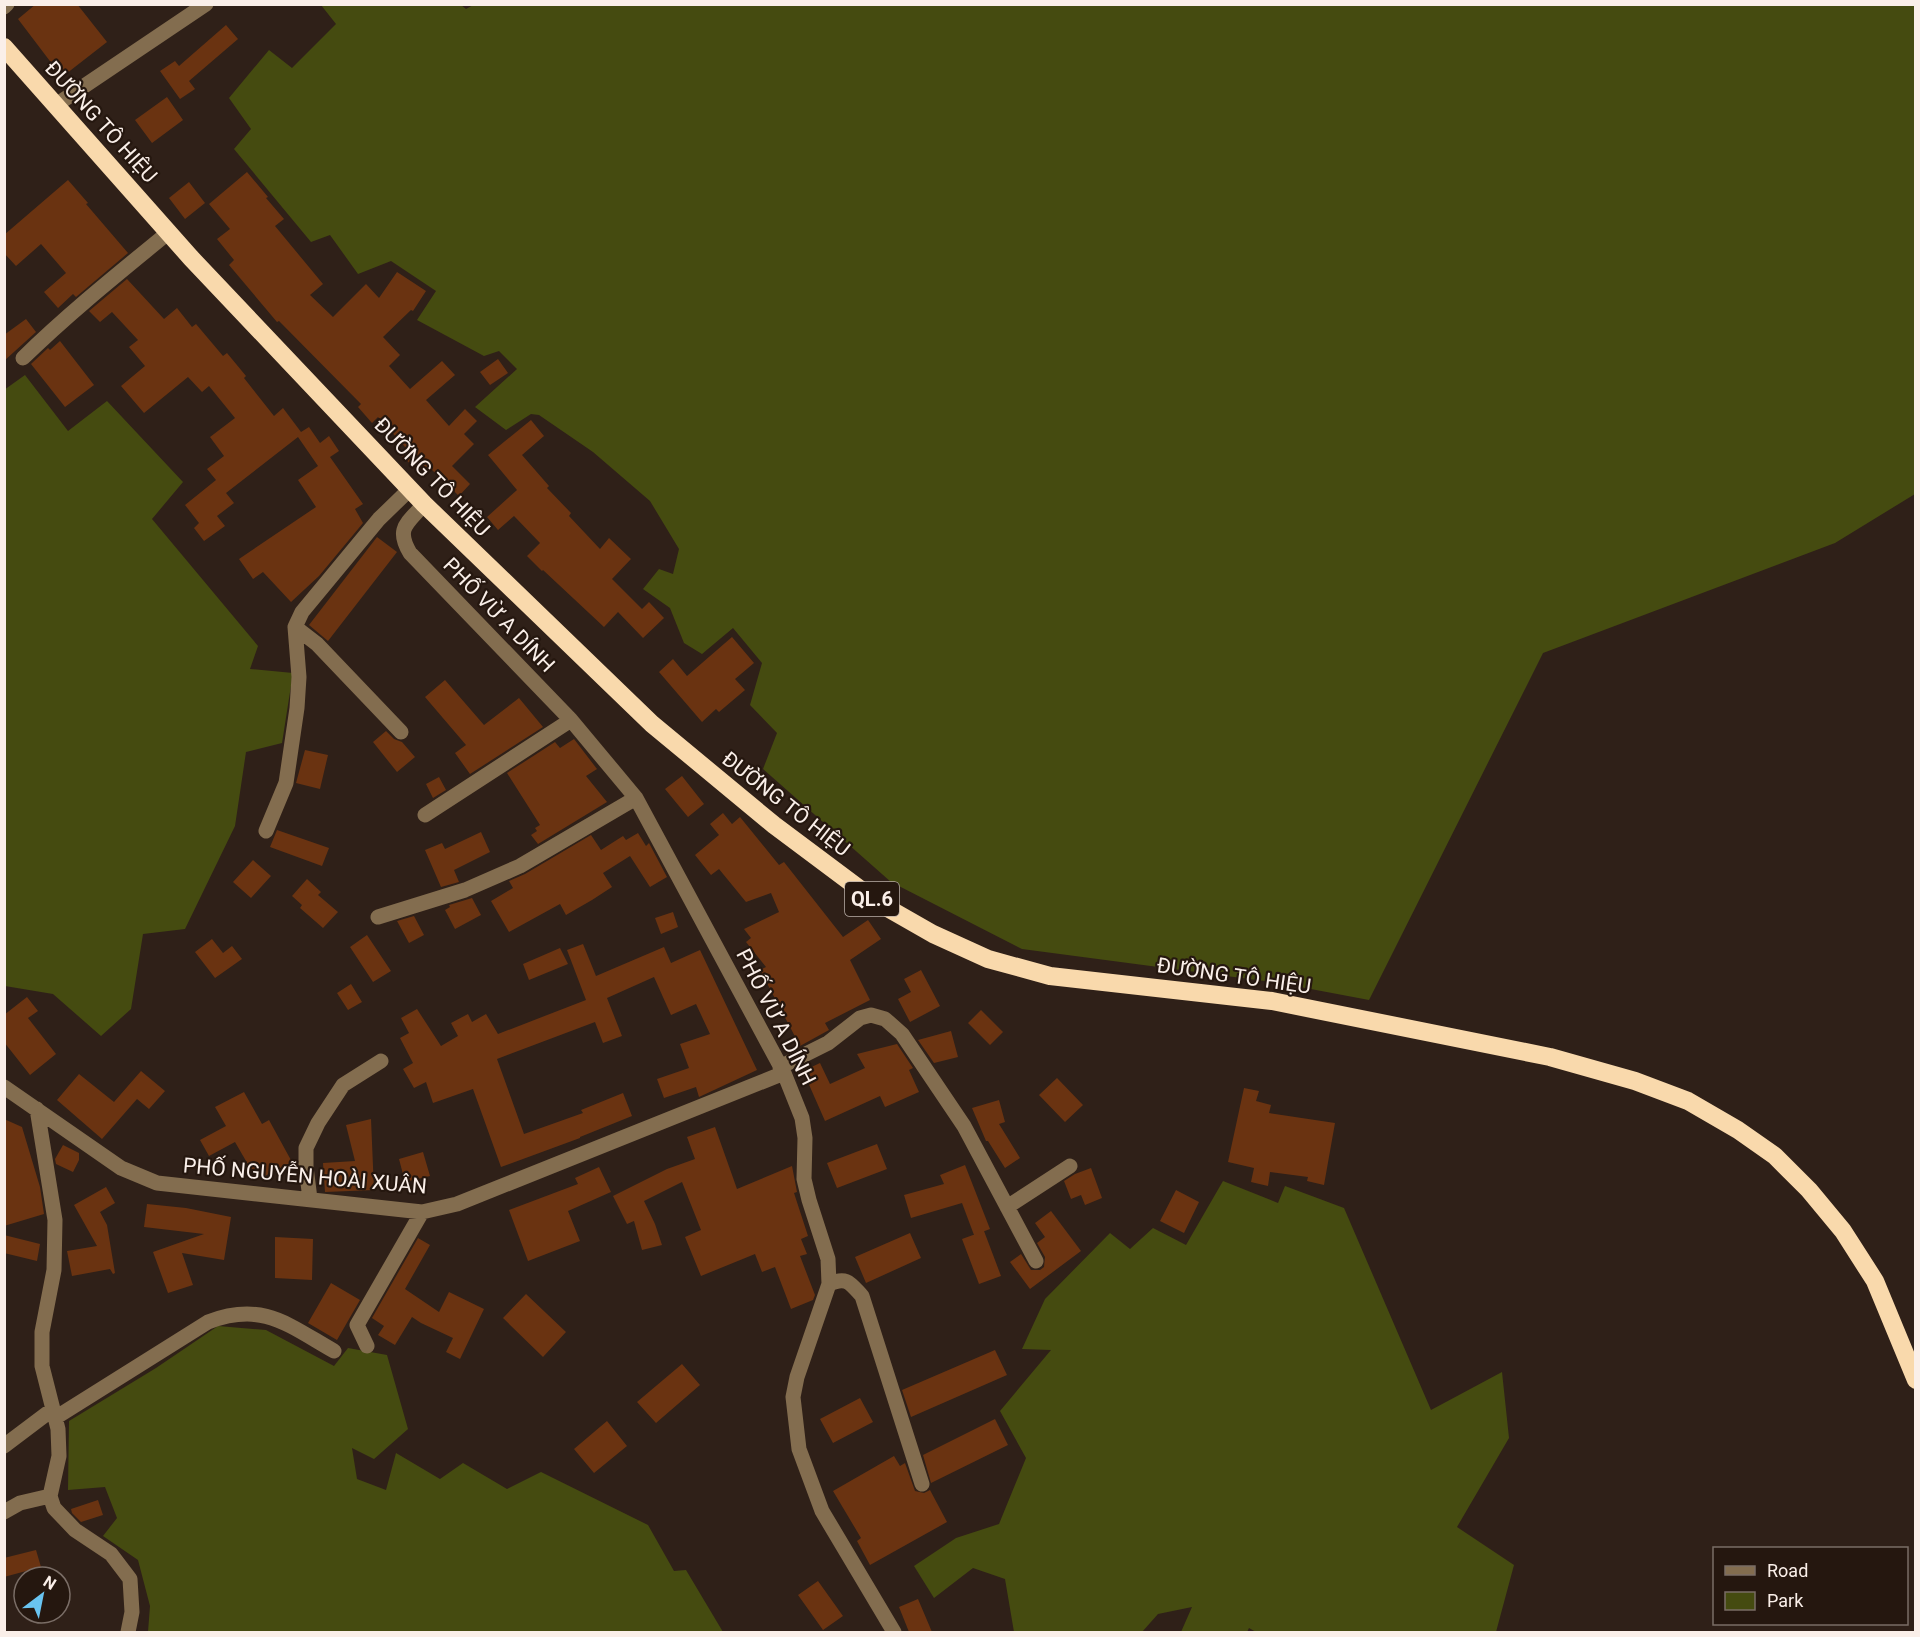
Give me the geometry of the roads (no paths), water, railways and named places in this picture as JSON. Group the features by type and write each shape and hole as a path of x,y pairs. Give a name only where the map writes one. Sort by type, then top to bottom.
{"highway":[{"name":"ĐƯỜNG TÔ HIỆU","path":"4,47 169,232 424,504 652,724 837,874 877,902 933,934 988,959 1050,976 1272,1001 1550,1057 1635,1081 1688,1101 1738,1130 1775,1156 1809,1190 1843,1231 1875,1281 1916,1380"}],"street":[{"path":"56,105 206,4"},
{"path":"23,358 52,329 169,232"},
{"path":"266,831 286,783 297,708 299,677 295,627 302,612 348,556 379,519 410,489"},
{"name":"PHỐ VỪ A DÍNH","path":"424,504 403,529 402,540 410,553 572,720 636,798 782,1070 802,1118 805,1138 804,1179 828,1259 829,1284 797,1377 793,1397 799,1449 822,1511 894,1632"},
{"path":"295,627 317,644 400,732"},
{"path":"425,815 572,720"},
{"path":"378,917 465,890 520,866 636,798"},
{"name":"PHỐ NGUYỄN HOÀI XUÂN","path":"4,1087 121,1168 157,1183 422,1212 457,1204 782,1070 828,1043 860,1018 871,1015 885,1019 902,1034 964,1126 1036,1261"},
{"path":"310,1199 306,1149 318,1123 343,1085 381,1061"},
{"path":"37,1109 55,1220 54,1270 42,1332 42,1366 58,1429 59,1456 50,1496 54,1508 75,1530 111,1554 129,1579 132,1612 128,1632"},
{"path":"1007,1207 1070,1166"},
{"path":"367,1346 357,1324 422,1212"},
{"path":"829,1284 840,1280 850,1282 861,1296 922,1484"},
{"path":"4,1446 54,1413 208,1322 225,1316 251,1313 277,1319 334,1351"},
{"path":"4,1512 20,1503 50,1496"}]}
